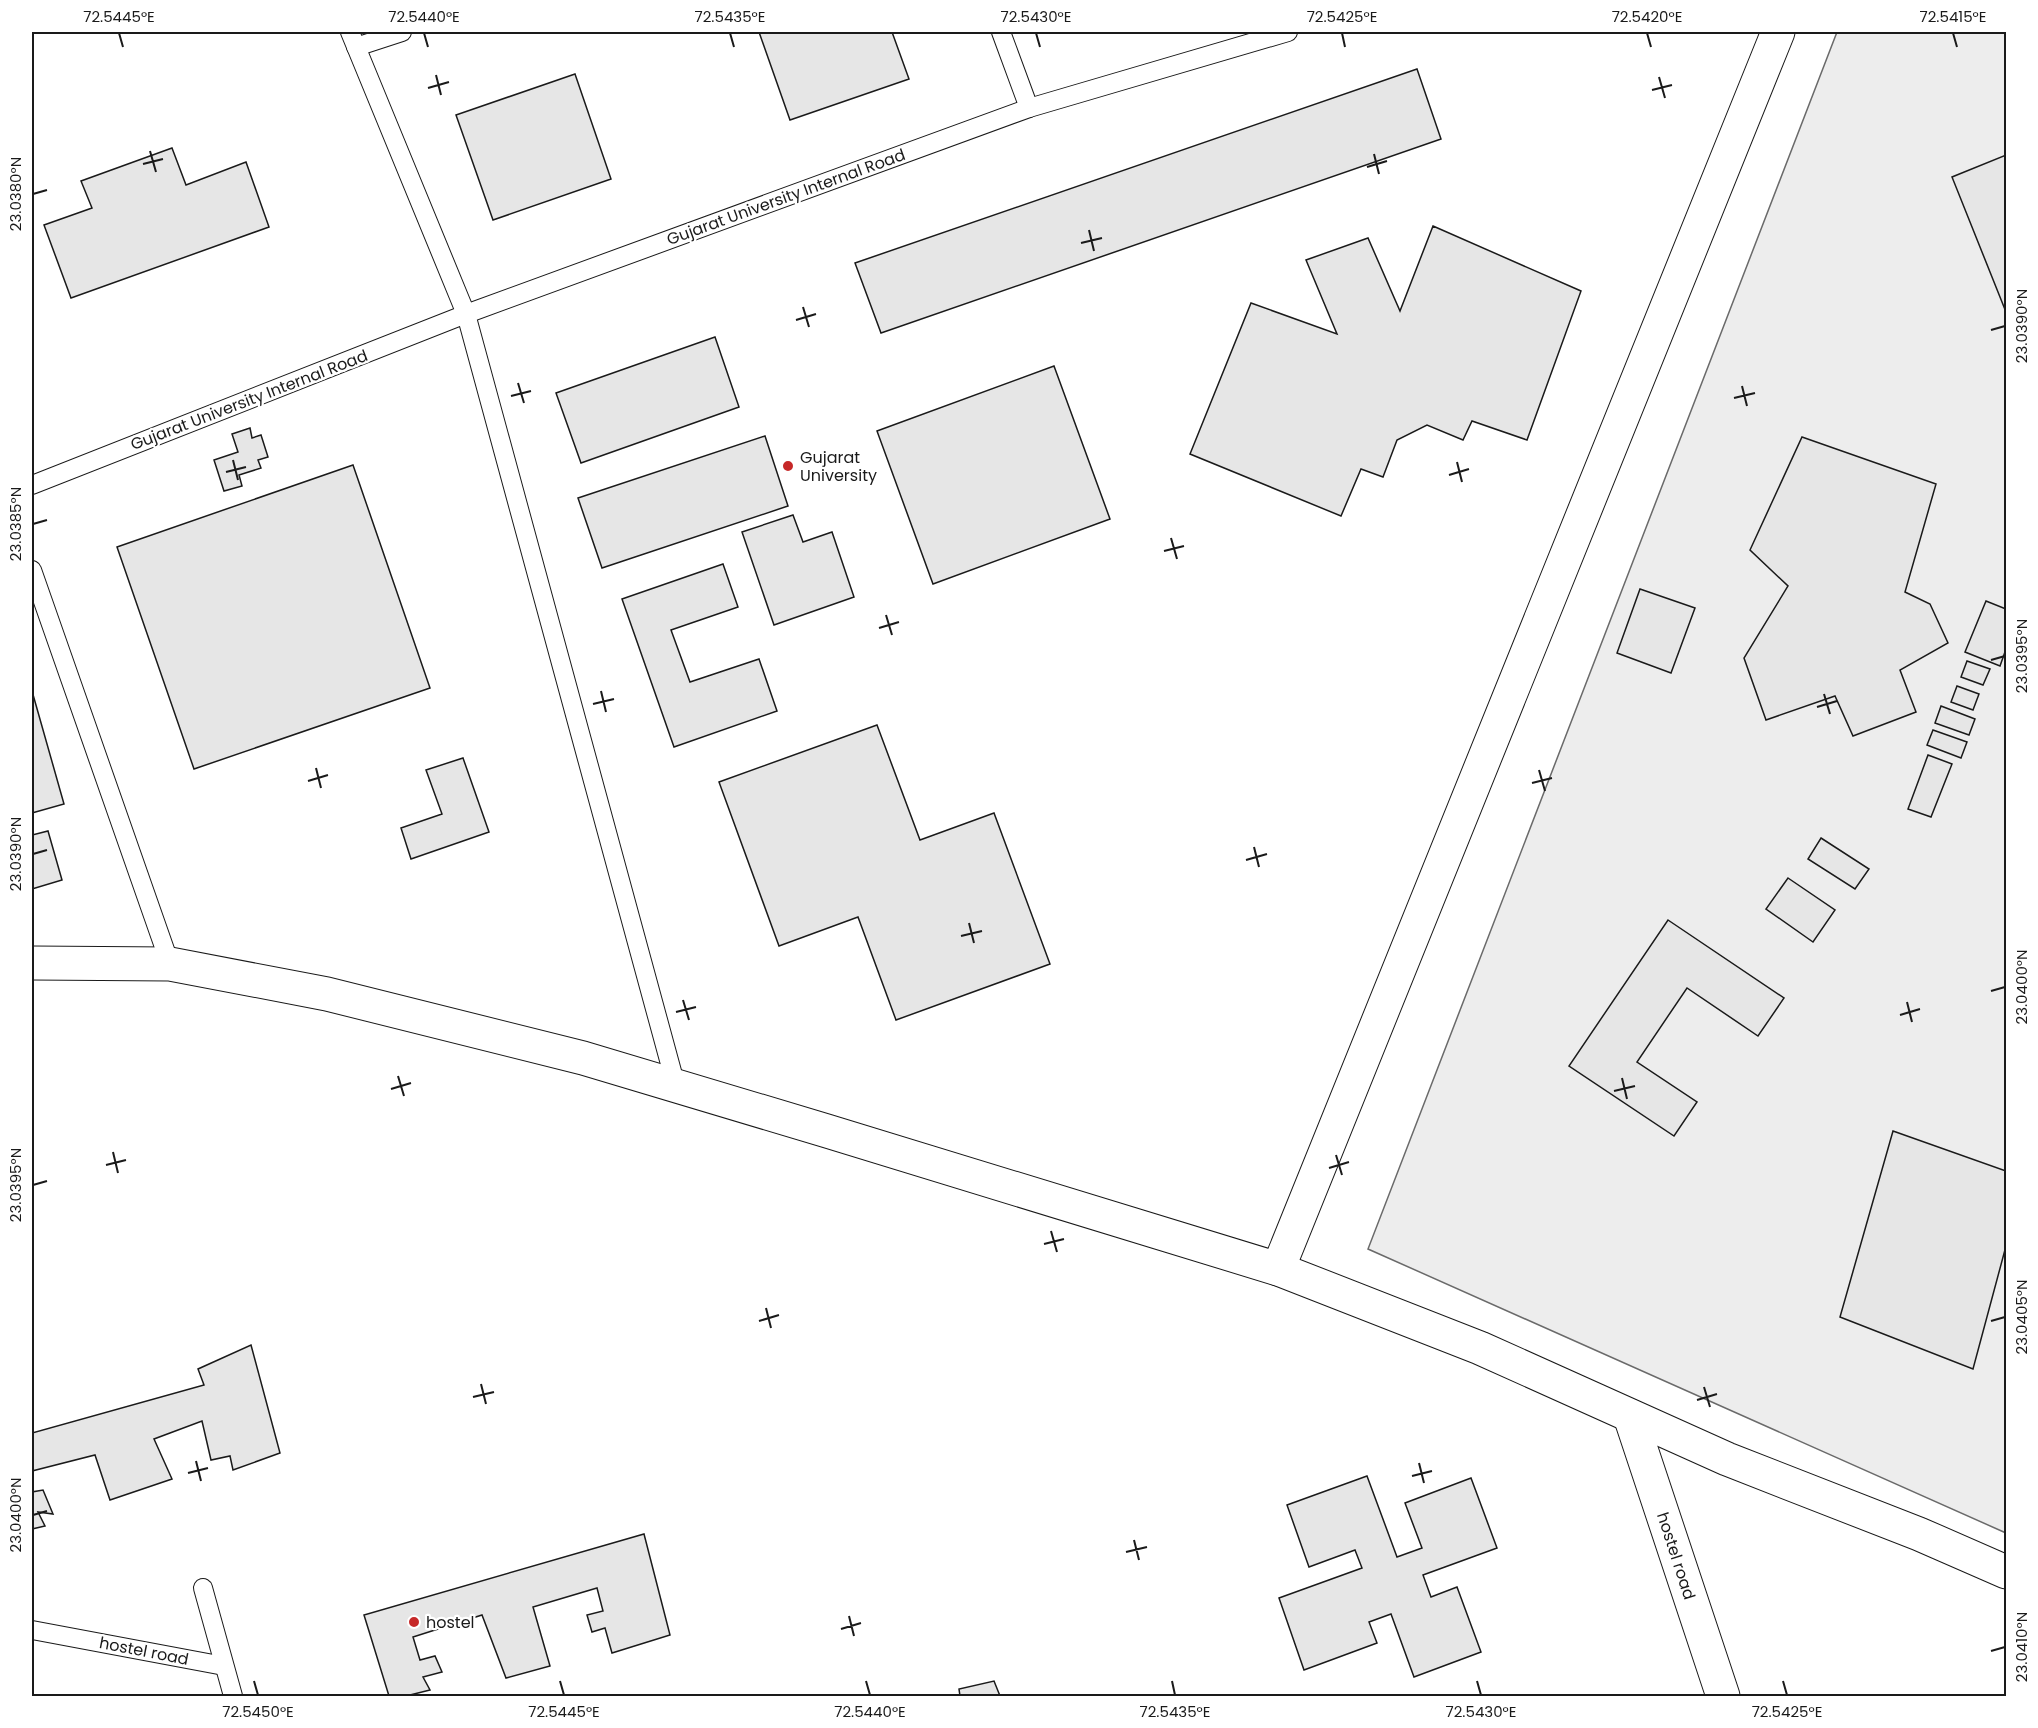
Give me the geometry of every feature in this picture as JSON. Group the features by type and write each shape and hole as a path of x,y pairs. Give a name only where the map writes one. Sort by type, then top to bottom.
{"street":[{"path":"1278,1269 1778,32"},
{"path":"32,963 170,964 338,996 583,1058 1278,1269 1480,1348 1727,1459 1918,1534 2007,1572"},
{"name":"hostel road","path":"1629,1416 1723,1696"}],"lane":[{"path":"402,32 353,39 466,314 676,1086"},
{"path":"1000,32 1029,108"},
{"name":"Gujarat University Internal Road","path":"32,485 466,314 1029,108 1249,37 1288,32"},
{"path":"32,570 170,964"},
{"path":"203,1588 233,1696"},
{"name":"hostel road","path":"32,1630 224,1666"}],"shaded area":[{"path":"1837,32 2006,32 2006,1533 1368,1249"}],"building":[{"path":"759,32 892,32 909,79 790,120"},
{"path":"1417,69 1441,139 881,333 855,263"},
{"path":"575,74 611,179 493,220 456,115"},
{"path":"172,148 186,185 246,162 269,227 71,298 44,225 92,208 81,181"},
{"path":"2006,155 2006,312 1952,177"},
{"path":"1433,226 1581,291 1527,440 1472,421 1463,440 1427,425 1397,440 1383,477 1361,469 1341,516 1190,454 1251,303 1337,334 1306,260 1368,238 1400,311"},
{"path":"715,337 739,407 581,463 556,393"},
{"path":"1054,366 1110,519 933,584 877,431"},
{"path":"250,428 252,438 261,435 268,457 258,460 261,468 239,475 242,486 224,491 214,460 238,452 232,434"},
{"path":"765,436 788,506 602,568 578,498"},
{"path":"1802,437 1936,484 1905,592 1930,604 1948,643 1900,670 1916,712 1853,736 1835,696 1766,720 1744,658 1788,586 1750,550"},
{"path":"353,465 430,688 194,769 117,547"},
{"path":"793,515 803,542 832,532 854,597 774,625 742,532"},
{"path":"723,564 738,607 671,630 690,682 759,659 777,711 674,747 622,599"},
{"path":"1640,589 1695,608 1671,673 1617,653"},
{"path":"1986,601 2006,609 2006,649 2000,666 1965,652"},
{"path":"1967,661 1990,669 1983,685 1961,677"},
{"path":"1957,686 1979,694 1973,710 1951,702"},
{"path":"32,691 64,804 32,813"},
{"path":"1941,706 1975,719 1969,735 1935,723"},
{"path":"877,725 920,840 994,813 1050,964 896,1020 858,917 779,946 719,782"},
{"path":"1933,730 1967,742 1961,758 1927,745"},
{"path":"1928,755 1952,764 1931,817 1908,809"},
{"path":"463,758 489,832 411,859 401,828 442,814 426,770"},
{"path":"48,831 62,880 32,889 32,835"},
{"path":"1821,838 1869,869 1855,889 1808,859"},
{"path":"1788,878 1835,910 1813,942 1766,909"},
{"path":"1668,920 1784,998 1758,1036 1687,988 1637,1062 1697,1102 1674,1136 1569,1066"},
{"path":"1893,1131 2006,1171 2006,1246 1973,1369 1840,1317"},
{"path":"251,1345 280,1453 233,1470 230,1456 211,1460 202,1421 154,1439 172,1479 110,1500 95,1455 32,1471 32,1433 204,1385 198,1369"},
{"path":"1367,1476 1397,1557 1422,1548 1405,1503 1471,1478 1497,1548 1423,1575 1431,1597 1457,1587 1481,1652 1414,1677 1391,1614 1369,1622 1377,1643 1304,1670 1279,1598 1362,1568 1355,1550 1309,1567 1287,1505"},
{"path":"43,1490 53,1514 38,1512 45,1526 32,1529 32,1492"},
{"name":"hostel","path":"644,1534 670,1635 612,1653 605,1628 592,1632 587,1615 603,1611 597,1588 533,1607 550,1666 506,1678 482,1615 413,1637 420,1660 435,1656 442,1672 423,1677 430,1690 406,1696 389,1696 364,1615"},
{"path":"994,1681 1000,1696 960,1696 959,1689"}],"place":[{"name":"Gujarat University","path":"788,466"},
{"name":"hostel","path":"414,1622"}]}
